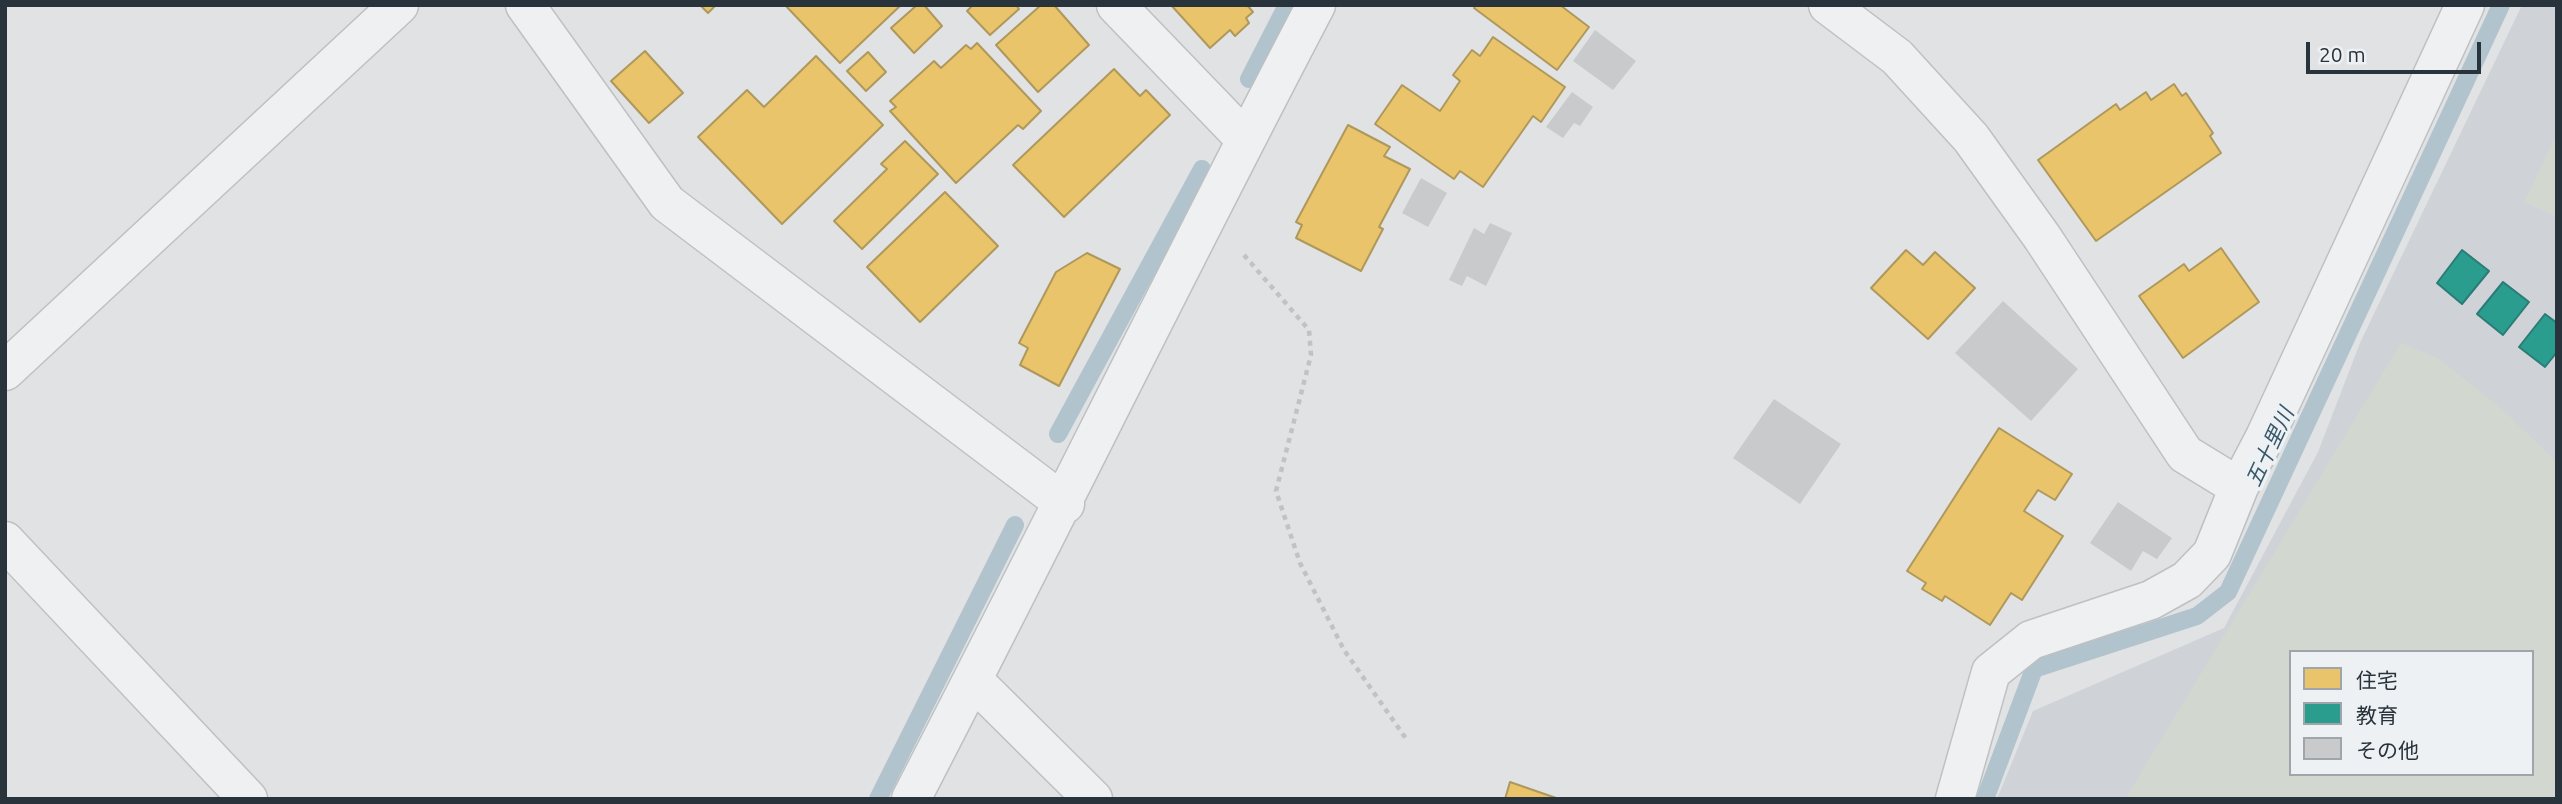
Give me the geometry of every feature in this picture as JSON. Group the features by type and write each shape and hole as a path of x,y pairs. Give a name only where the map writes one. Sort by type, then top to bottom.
{"street":[{"path":"5,370 399,5"},
{"path":"525,5 667,203 1065,503"},
{"path":"1116,5 1246,139"},
{"path":"911,799 1065,503 1246,139 1316,5"},
{"path":"1828,5 1897,57 1971,138 2042,237 2185,454 2239,487"},
{"path":"1955,799 1991,672 2031,640 2151,600 2187,580 2212,554 2239,487 2265,437 2465,5"},
{"path":"5,541 248,799"},
{"path":"973,680 1093,799"}],"path":[{"path":"1209,215 1309,330 1311,355 1276,491 1300,563 1343,650 1406,740"}],"shaded area":[{"path":"2522,5 2557,5 2557,799 1997,799 2033,711 2224,628 2318,452 2360,343"},
{"path":"2557,133 2557,217 2524,202"},
{"path":"2401,343 2438,358 2502,409 2557,462 2557,799 2125,799"}],"building: 住宅":[{"path":"700,5 716,5 708,13"},
{"path":"785,5 901,5 840,63"},
{"path":"917,5 924,5 942,26 914,53 891,28"},
{"path":"973,5 1016,5 1019,9 990,35 967,11"},
{"path":"1041,5 1054,5 1089,45 1038,92 996,45"},
{"path":"1171,5 1247,5 1253,12 1246,18 1249,23 1235,36 1230,30 1210,48"},
{"path":"1476,5 1560,5 1589,27 1557,70 1474,8"},
{"path":"1493,37 1565,87 1541,122 1533,116 1483,187 1460,171 1454,179 1375,124 1402,85 1440,111 1460,81 1453,75 1472,50 1480,56"},
{"path":"977,43 1041,111 1023,129 1018,125 956,183 890,111 896,107 890,101 934,61 941,68 966,45 971,49"},
{"path":"645,51 683,93 649,123 611,81"},
{"path":"868,52 886,72 866,91 847,71"},
{"path":"816,56 883,125 782,224 698,137 747,90 764,107"},
{"path":"1114,69 1140,96 1146,90 1170,115 1064,217 1013,165"},
{"path":"2174,84 2182,96 2186,93 2213,133 2210,136 2221,153 2096,241 2038,160 2116,104 2120,110 2146,92 2151,100"},
{"path":"1348,125 1390,147 1384,156 1410,169 1379,227 1383,229 1361,271 1296,238 1302,225 1296,222"},
{"path":"905,141 938,174 862,249 834,221 887,169 881,164"},
{"path":"945,192 998,246 920,322 867,267"},
{"path":"2221,248 2259,302 2183,358 2139,296 2184,264 2189,271"},
{"path":"1906,250 1923,265 1935,252 1975,288 1928,339 1871,288"},
{"path":"1087,253 1120,269 1059,386 1020,365 1028,348 1019,343 1056,272"},
{"path":"1999,428 2072,474 2055,500 2038,490 2024,511 2063,536 2022,600 2011,593 1990,625 1945,596 1942,601 1922,589 1926,583 1907,571"},
{"path":"1510,782 1559,799 1505,799"}],"building: 教育":[{"path":"2462,250 2489,271 2462,304 2437,283"},
{"path":"2503,282 2529,302 2503,335 2477,314"},
{"path":"2545,314 2557,323 2557,352 2545,367 2519,347"}],"building: その他":[{"path":"1595,30 1636,61 1613,90 1573,61"},
{"path":"1572,92 1593,107 1580,126 1574,123 1563,138 1546,127"},
{"path":"1421,178 1447,193 1428,227 1402,213"},
{"path":"1490,223 1512,233 1486,286 1467,276 1462,286 1449,280 1474,228 1484,234"},
{"path":"2003,301 2078,369 2031,421 1955,353"},
{"path":"1774,399 1841,444 1800,504 1733,458"},
{"path":"2118,502 2172,538 2157,559 2143,551 2131,571 2090,543"}],"waterway":[{"path":"1249,79 1287,5"},
{"name":"五十里川","path":"1985,799 2034,669 2197,616 2228,592 2501,5"},
{"path":"1058,434 1202,169"},
{"path":"878,799 1015,525"}]}
